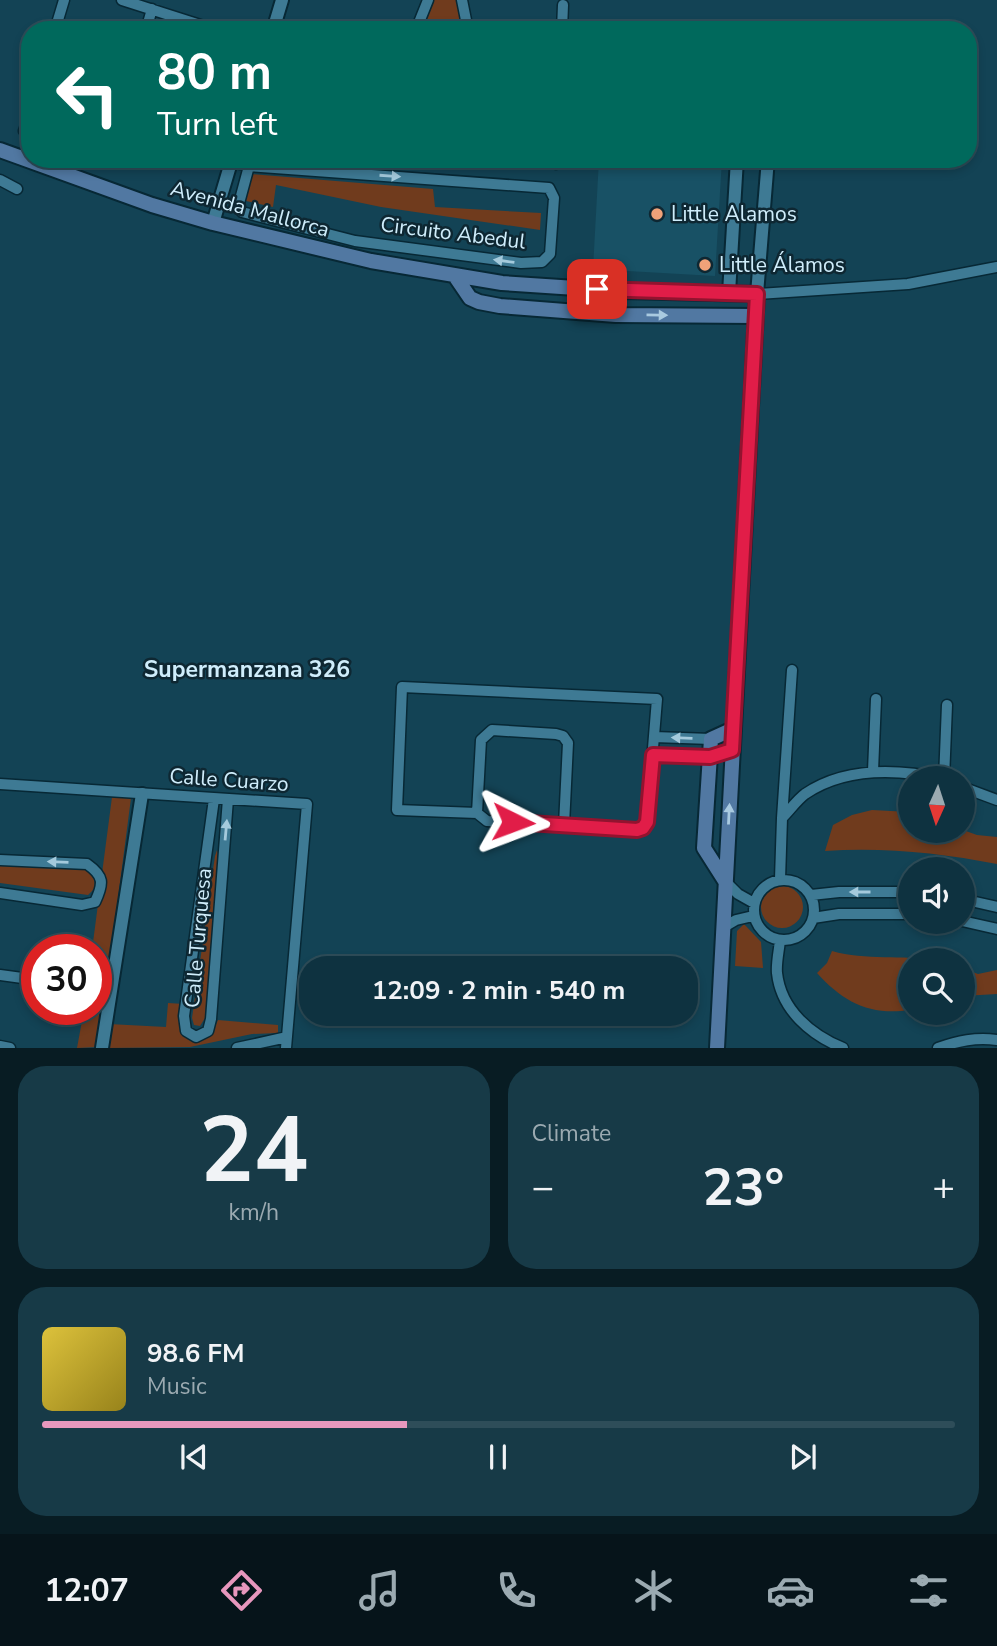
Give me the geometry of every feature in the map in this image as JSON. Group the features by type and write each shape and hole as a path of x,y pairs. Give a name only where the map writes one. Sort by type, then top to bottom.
{"main road":[{"name":"Avenida Mallorca","path":"0,150 21,158"},
{"name":"Avenida Mallorca","path":"50,168 152,205 213,223 371,261 455,276 502,283 621,291 757,294"},
{"path":"455,276 470,298 500,306 616,315 756,316"},
{"path":"717,1048 757,294"},
{"path":"726,882 704,848 710,739 733,729"}],"street":[{"path":"58,21 64,0"},
{"path":"122,0 189,21"},
{"path":"276,21 282,0"},
{"path":"420,21 428,0"},
{"path":"462,0 466,21"},
{"path":"562,21 563,5"},
{"path":"149,21 152,9"},
{"path":"213,223 230,168"},
{"name":"Circuito Abedul","path":"248,168 239,198 238,207 242,212 355,241 521,263 542,262 550,254 554,198 549,188 276,168"},
{"path":"729,293 736,168"},
{"path":"767,168 757,294 908,284 997,267"},
{"path":"0,180 17,189"},
{"path":"780,879 792,670"},
{"path":"402,687 657,699 654,737 647,822 643,828 637,830 487,821 477,813 397,810 402,687"},
{"path":"873,771 876,699"},
{"path":"945,766 947,705"},
{"path":"477,813 481,740 485,734 492,730 556,734 564,736 568,743 564,825"},
{"path":"654,737 710,739"},
{"path":"653,755 710,757 732,750"},
{"path":"782,818 803,795 823,783 873,771 898,772"},
{"name":"Calle Cuarzo","path":"0,784 307,804 286,1042 237,1048"},
{"path":"975,792 997,800"},
{"path":"112,979 142,794"},
{"name":"Calle Turquesa","path":"214,799 184,1016 186,1031 196,1037 208,1031 211,1019 228,799"},
{"path":"0,860 87,864 98,872 102,887 95,902 82,905 0,893"},
{"path":"780,879 798,883 811,895 814,903 813,918 804,933 788,940 780,940 763,932 753,916 754,903 763,887 780,879"},
{"path":"726,882 738,894 754,903"},
{"path":"811,895 898,892"},
{"path":"975,902 997,907"},
{"path":"813,918 839,914 898,914"},
{"path":"724,927 736,920 753,916"},
{"path":"975,924 997,929"},
{"path":"780,940 777,972 781,991 790,1009 812,1031 844,1048"},
{"path":"0,975 21,978"},
{"path":"102,1048 105,1025"},
{"path":"938,1048 958,1041 983,1038 997,1040"},
{"path":"0,1046 10,1048"}],"shaded area":[{"path":"427,0 466,0 465,21 426,21"},
{"name":"Little Alamos","path":"599,168 721,168 715,276 593,269"},
{"path":"251,174 433,189 435,207 541,213 540,230 381,207 276,185 273,207 242,200"},
{"path":"112,797 131,798 112,944 112,934 94,934"},
{"path":"872,810 898,811 898,844 975,844 975,834 997,837 997,864 975,860 975,857 911,852 825,851 833,825 852,815"},
{"path":"217,850 219,857 205,1018 200,1026 194,1025 192,1018"},
{"path":"0,865 80,868 92,875 95,888 88,895 0,883"},
{"path":"782,886 797,892 803,907 797,922 782,928 767,922 761,907 767,892"},
{"path":"744,924 761,942 763,968 735,966 737,931"},
{"path":"832,951 858,956 898,958 898,1011 870,1009 847,999 817,973 827,963"},
{"path":"997,970 997,994 975,995 975,973"},
{"path":"168,1003 184,1004 188,1027 194,1038 212,1033 218,1020 278,1025 278,1033 252,1034 190,1047 107,1048 109,1025 166,1027"},
{"path":"81,1025 100,1025 97,1047 77,1048"}],"place":[{"name":"Little Alamos","path":"657,214"},
{"name":"Little Álamos","path":"705,265"}],"district":[{"name":"Supermanzana 326","path":"247,669"}],"route":[{"path":"513,822 637,830 643,828 647,822 653,755 710,757 732,750 757,294 597,289"}]}
